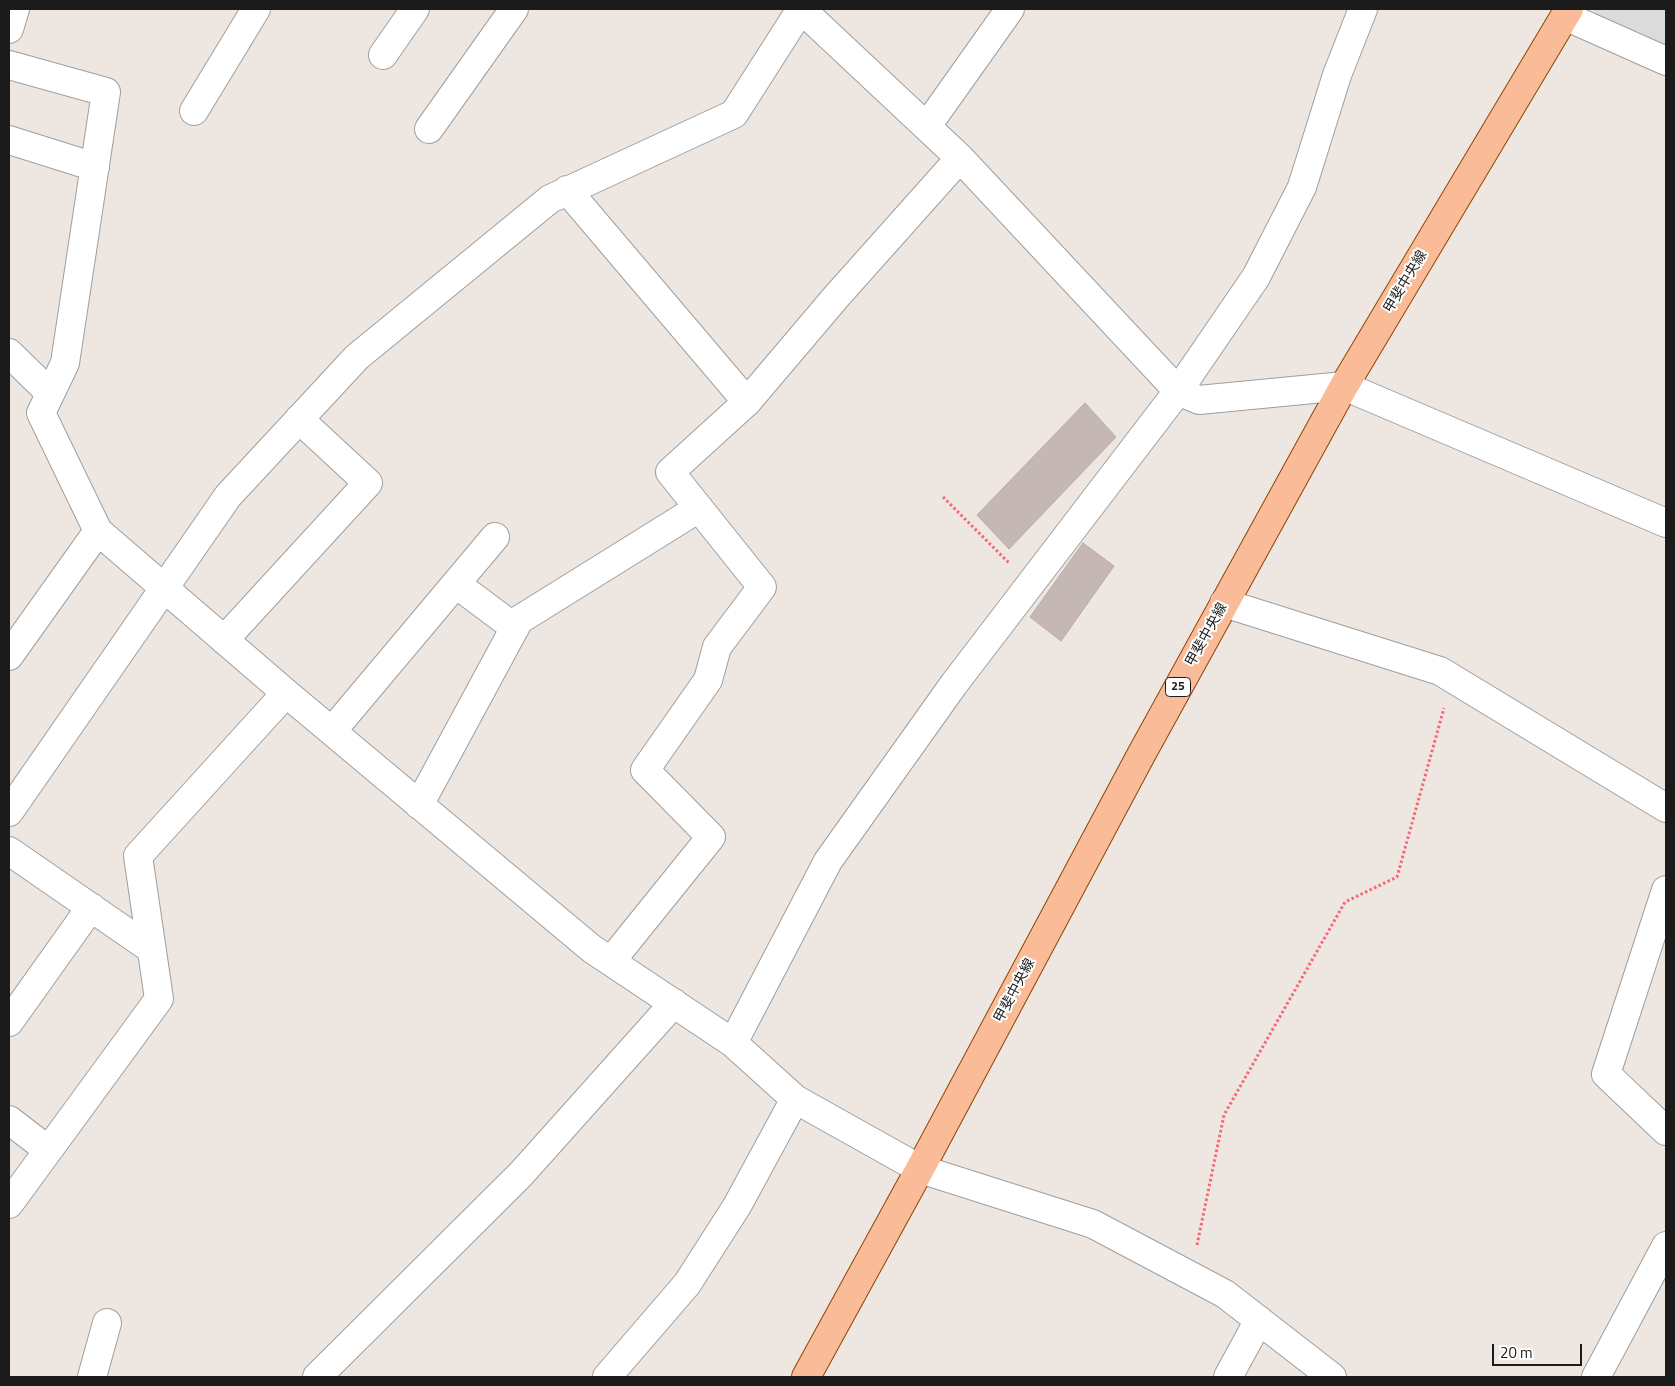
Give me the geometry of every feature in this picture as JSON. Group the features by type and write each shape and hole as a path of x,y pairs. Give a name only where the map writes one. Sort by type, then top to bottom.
{"main road":[{"name":"甲斐中央線","path":"806,1377 920,1169 1141,754 1344,386 1567,12"}],"street":[{"path":"9,28 15,9"},
{"path":"194,111 256,9"},
{"path":"383,55 415,9"},
{"path":"429,129 514,9"},
{"path":"9,812 166,589 228,496 357,357 550,198 734,114 801,9 960,158 1178,391 1199,400 1344,386 1666,523"},
{"path":"927,126 1010,9"},
{"path":"733,1043 828,861 954,684 1178,391 1256,277 1302,187 1337,75 1363,9"},
{"path":"1567,12 1666,61"},
{"path":"9,65 106,92 65,363 41,413 98,531 286,693 592,949 733,1043 795,1099 920,1169 1094,1224 1225,1294 1332,1377"},
{"path":"9,140 95,167"},
{"path":"611,962 711,836 645,770 708,680 717,647 762,587 670,472 747,402 836,297 960,158"},
{"path":"567,190 747,402"},
{"path":"9,352 50,393"},
{"path":"224,640 368,483 299,420"},
{"path":"419,805 519,620 699,508"},
{"path":"9,656 98,531"},
{"path":"332,731 495,537"},
{"path":"456,584 515,628"},
{"path":"1224,603 1440,671 1666,808"},
{"path":"9,1204 159,998 138,856 286,693"},
{"path":"9,851 152,949"},
{"path":"1666,890 1606,1074 1666,1131"},
{"path":"9,1022 91,907"},
{"path":"317,1377 521,1174 674,1003"},
{"path":"607,1377 687,1284 737,1206 795,1099"},
{"path":"9,1120 48,1150"},
{"path":"1596,1377 1666,1246"},
{"path":"1228,1377 1260,1320"},
{"path":"92,1377 108,1323"}],"path":[{"path":"943,497 1030,584"},
{"path":"1190,1276 1224,1115 1345,902 1397,877 1452,679"}],"shaded area":[{"path":"1594,9 1666,9 1666,49 1599,22"}],"building":[{"path":"1085,403 1116,437 1009,549 977,515"},
{"path":"1083,543 1114,566 1061,641 1030,617"}]}
